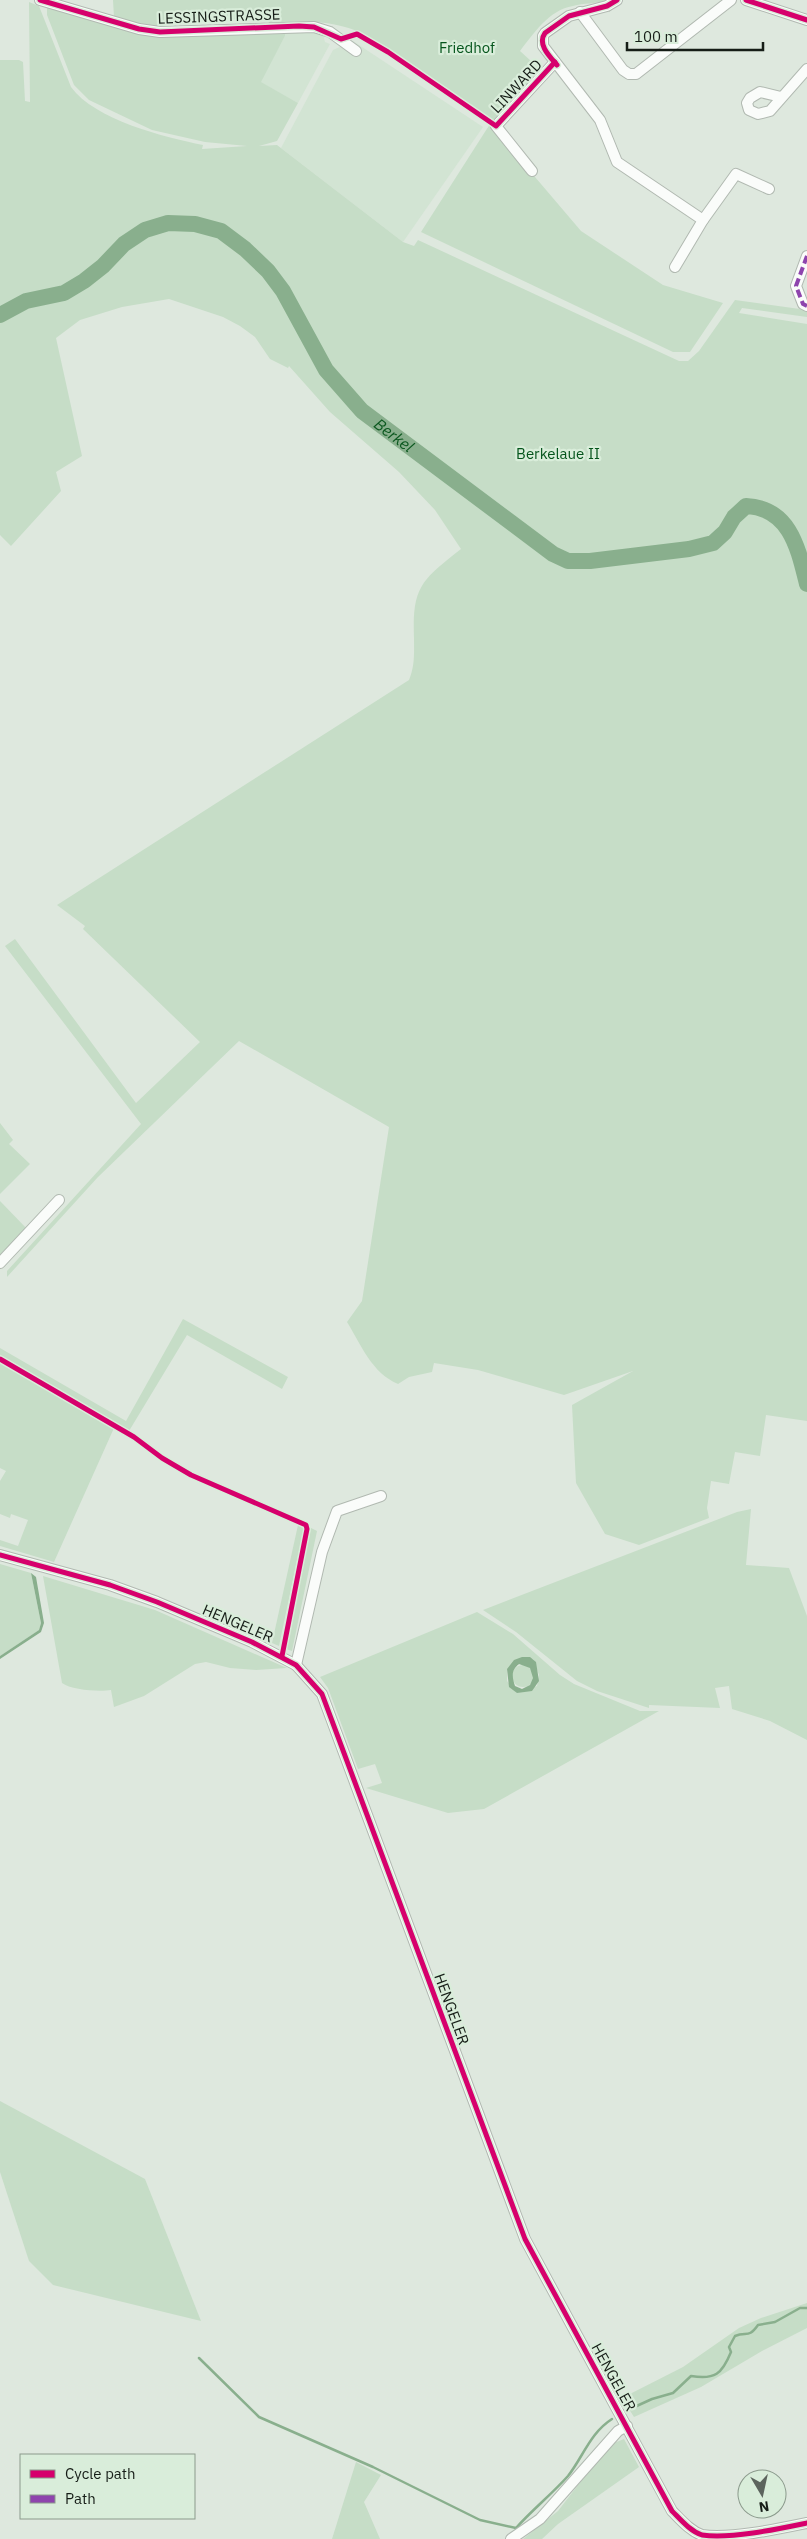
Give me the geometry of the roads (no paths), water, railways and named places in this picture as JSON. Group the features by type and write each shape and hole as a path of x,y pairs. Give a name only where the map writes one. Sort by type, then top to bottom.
{"street":[{"name":"LESSINGSTRASSE","path":"40,0 160,32 314,27 330,32 356,50"},
{"name":"LINWARD","path":"617,0 607,6 569,16 543,36 545,50 600,120 617,162 703,220"},
{"path":"580,12 623,70 630,74 636,74 731,0"},
{"path":"746,0 807,20"},
{"name":"LINWARD","path":"532,171 496,126 554,62"},
{"path":"782,97 807,69"},
{"path":"675,267 703,220 736,174 769,189"},
{"path":"807,256 796,283 803,304 807,306"},
{"path":"0,1263 59,1200"},
{"path":"296,1665 322,1552 337,1511 381,1496"},
{"name":"HENGELER","path":"0,1555 110,1586 156,1602 252,1642 296,1665 322,1694 525,2239 672,2511 687,2527 702,2536 718,2538 775,2535 807,2523"},
{"name":"HENGELER","path":"511,2539 540,2518 618,2432 627,2426"}],"waterway":[{"name":"Berkel","path":"0,315 26,301 64,293 84,281 103,266 124,244 145,230 168,223 195,224 221,231 245,249 268,271 283,291 326,370 362,411 553,554 568,561 590,561 689,549 713,543 725,532 734,517 746,506 761,508 773,514 790,532 800,557 807,584"},
{"path":"630,2409 652,2399 673,2393 691,2376 706,2377 717,2374 728,2360 731,2352 729,2347 735,2336 749,2333 758,2325 775,2322 800,2308 807,2308"},
{"path":"199,2358 259,2417 373,2467 480,2520 516,2528"},
{"path":"516,2528 568,2476 592,2438 612,2419"}],"park label":[{"name":"Friedhof","path":"467,47"},
{"name":"Berkelaue II","path":"558,453"}]}
